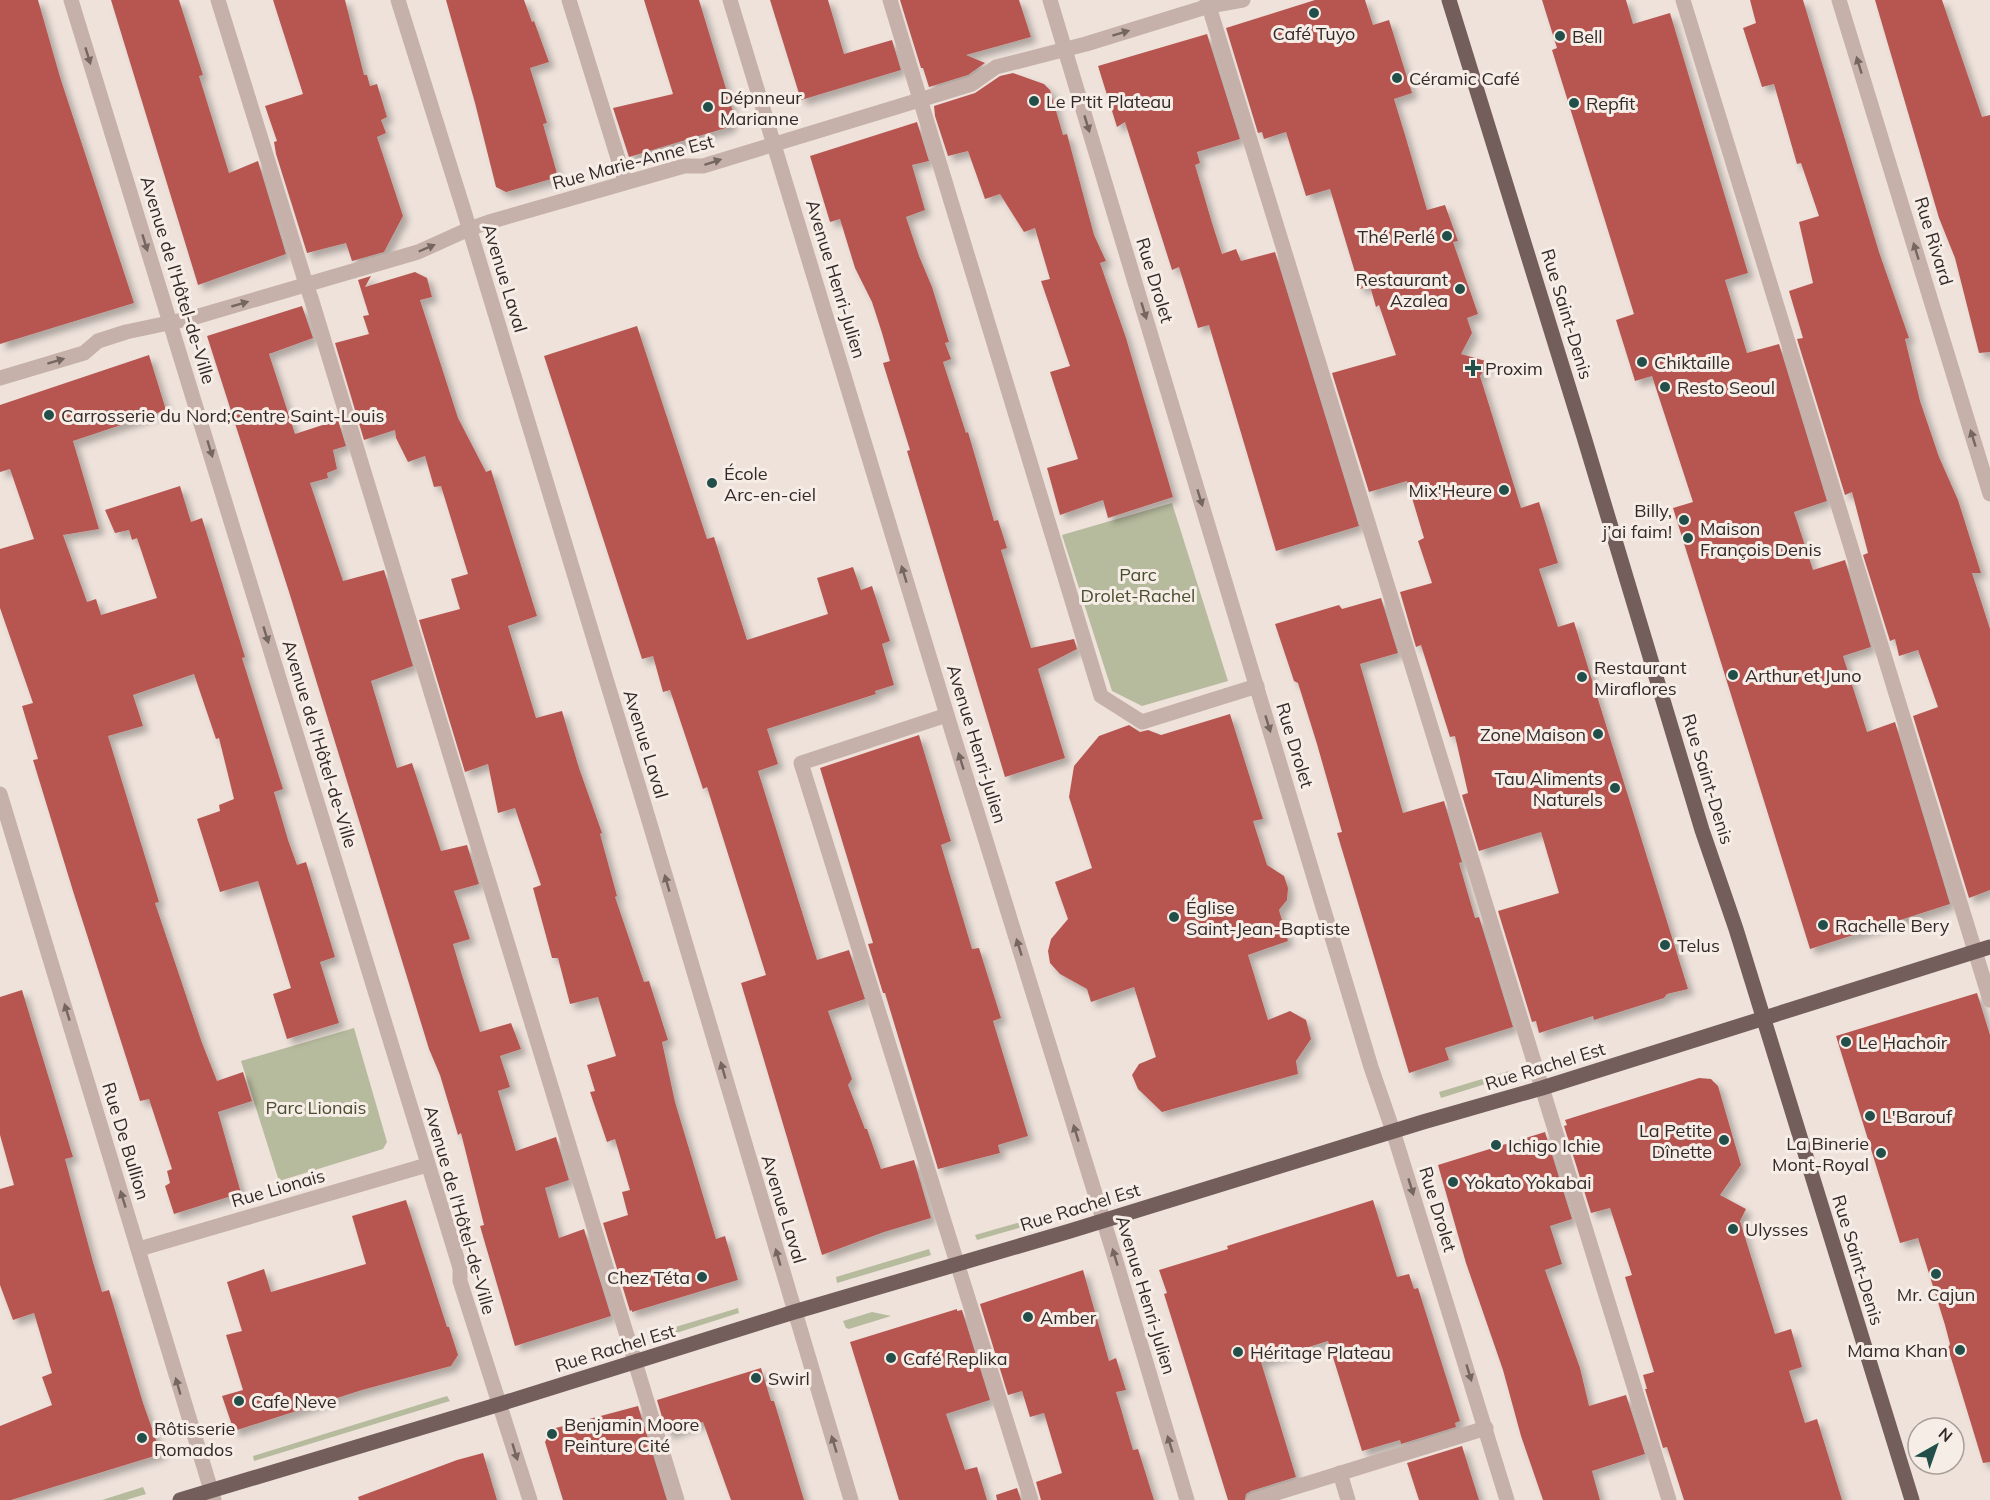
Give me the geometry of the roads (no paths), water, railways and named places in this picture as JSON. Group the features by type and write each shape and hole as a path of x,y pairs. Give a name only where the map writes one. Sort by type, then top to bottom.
{"main road":[{"name":"Rue Saint-Denis","path":"1449,0 1702,830 1912,1500"},
{"name":"Rue Rachel Est","path":"180,1500 212,1496 794,1312 1542,1088 1990,947"}],"street":[{"name":"Avenue de l'Hôtel-de-Ville","path":"71,0 460,1268 460,1281 530,1500"},
{"path":"218,0 306,285 312,298 677,1500"},
{"name":"Avenue Laval","path":"398,0 643,802 851,1500"},
{"path":"569,0 626,181"},
{"name":"Avenue Henri-Julien","path":"730,0 1187,1500"},
{"path":"890,0 1101,696 1142,722 1257,686"},
{"name":"Rue Drolet","path":"1050,0 1368,1056 1507,1500"},
{"name":"Rue Marie-Anne Est","path":"0,378 84,353 98,341 126,332 170,324 306,285 418,252 469,229 626,181 684,166 703,166 972,84 996,67 1086,44 1208,3 1243,0"},
{"path":"1683,0 1990,1000"},
{"name":"Rue Rivard","path":"1839,0 1990,494"},
{"path":"1208,3 1669,1500"},
{"path":"947,715 801,763 1031,1500"},
{"name":"Rue De Bullion","path":"0,794 212,1496"},
{"name":"Rue Lionais","path":"139,1249 427,1165"},
{"path":"1254,1500 1486,1428"},
{"path":"1340,1473 1348,1500"}],"place":[{"name":"Café Tuyo","path":"1314,13"},
{"name":"Bell","path":"1560,36"},
{"name":"Céramic Café","path":"1397,78"},
{"name":"Le P'tit Plateau","path":"1034,101"},
{"name":"Repfit","path":"1574,103"},
{"name":"Dépnneur Marianne","path":"708,107"},
{"name":"Thé Perlé","path":"1447,236"},
{"name":"Restaurant Azalea","path":"1460,289"},
{"name":"Chiktaille","path":"1642,362"},
{"name":"Proxim","path":"1473,368"},
{"name":"Resto Seoul","path":"1665,387"},
{"name":"Carrosserie du Nord;Centre Saint-Louis","path":"49,415"},
{"name":"École Arc-en-ciel","path":"712,483"},
{"name":"Mix'Heure","path":"1504,490"},
{"name":"Billy, j’ai faim!","path":"1684,520"},
{"name":"Maison François Denis","path":"1688,538"},
{"name":"Arthur et Juno","path":"1733,675"},
{"name":"Restaurant Miraflores","path":"1582,677"},
{"name":"Zone Maison","path":"1598,734"},
{"name":"Tau Aliments Naturels","path":"1615,788"},
{"name":"Église Saint-Jean-Baptiste","path":"1174,917"},
{"name":"Rachelle Bery","path":"1823,925"},
{"name":"Telus","path":"1665,945"},
{"name":"Le Hachoir","path":"1846,1042"},
{"name":"L'Barouf","path":"1870,1116"},
{"name":"La Petite Dînette","path":"1724,1140"},
{"name":"Ichigo Ichie","path":"1496,1145"},
{"name":"La Binerie Mont-Royal","path":"1881,1153"},
{"name":"Yokato Yokabai","path":"1453,1182"},
{"name":"Ulysses","path":"1733,1229"},
{"name":"Mr. Cajun","path":"1936,1274"},
{"name":"Chez Téta","path":"702,1277"},
{"name":"Amber","path":"1028,1317"},
{"name":"Mama Khan","path":"1960,1350"},
{"name":"Héritage Plateau","path":"1238,1352"},
{"name":"Café Replika","path":"891,1358"},
{"name":"Swirl","path":"756,1378"},
{"name":"Cafe Neve","path":"239,1401"},
{"name":"Benjamin Moore Peinture Cité","path":"552,1434"},
{"name":"Rôtisserie Romados","path":"142,1438"}],"park label":[{"name":"Parc Drolet-Rachel","path":"1138,584"},
{"name":"Parc Lionais","path":"316,1107"}]}
